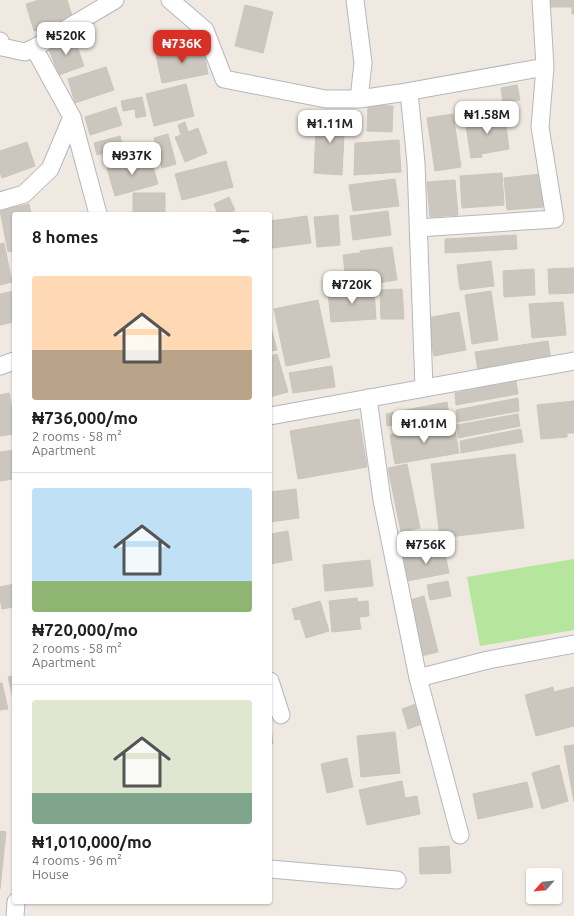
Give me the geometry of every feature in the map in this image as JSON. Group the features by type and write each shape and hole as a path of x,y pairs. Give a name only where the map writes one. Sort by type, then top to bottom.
{"street":[{"path":"0,41 2,47 25,52 115,0"},
{"path":"170,0 205,30 224,79 326,99 359,99 409,92 545,67"},
{"path":"355,0 363,63 359,99"},
{"path":"418,228 555,219 540,126 545,67 541,0"},
{"path":"34,48 72,117 97,212"},
{"path":"409,92 416,162 424,388"},
{"path":"0,201 24,194 50,169 72,117"},
{"path":"272,416 574,361"},
{"path":"368,398 382,500 418,678 460,835"},
{"path":"418,678 488,660 574,644"},
{"path":"272,687 281,716"},
{"path":"272,869 397,880"},
{"path":"15,916 16,904"}],"green space":[{"path":"574,559 574,630 480,646 467,577"}],"building":[{"path":"39,0 67,0 73,19 34,31 26,4"},
{"path":"550,0 574,0 574,14 572,14 572,7 550,7"},
{"path":"245,5 273,12 263,53 235,46"},
{"path":"74,38 84,66 59,75 48,47"},
{"path":"203,46 208,74 162,83 156,55"},
{"path":"106,67 114,90 75,103 68,79"},
{"path":"186,84 194,116 154,126 146,94"},
{"path":"517,85 520,100 503,103 501,88"},
{"path":"142,97 146,116 136,118 135,109 123,111 121,101"},
{"path":"368,105 393,106 392,132 367,131"},
{"path":"116,107 122,125 90,135 85,117"},
{"path":"317,113 345,114 342,175 314,173"},
{"path":"453,114 461,167 435,171 427,118"},
{"path":"494,114 495,119 505,118 509,149 481,154 482,157 471,158 465,119"},
{"path":"185,122 188,132 198,128 207,153 185,162 175,137 181,135 178,125"},
{"path":"168,134 176,164 162,168 154,138"},
{"path":"120,136 123,148 97,155 94,143"},
{"path":"399,140 401,172 354,175 355,143"},
{"path":"27,142 35,166 2,178 0,172 0,151"},
{"path":"150,156 158,184 115,196 107,168"},
{"path":"226,161 233,187 182,200 175,174"},
{"path":"502,173 504,205 462,208 460,176"},
{"path":"540,174 543,207 507,210 504,178"},
{"path":"395,179 399,206 353,211 349,185"},
{"path":"455,180 458,215 430,217 427,182"},
{"path":"133,193 165,193 165,212 133,212"},
{"path":"229,197 235,210 232,212 217,212 214,204"},
{"path":"29,204 31,212 12,212 12,251 8,252 0,210"},
{"path":"388,211 391,235 353,240 350,216"},
{"path":"338,215 340,245 317,247 314,217"},
{"path":"307,216 311,243 272,248 272,221"},
{"path":"516,235 517,249 445,253 445,239"},
{"path":"4,243 12,282 0,285 0,244"},
{"path":"392,247 397,280 364,285 360,251"},
{"path":"360,253 364,285 355,286 354,280 346,281 343,255"},
{"path":"491,261 494,286 460,290 457,265"},
{"path":"574,268 574,293 549,294 548,269"},
{"path":"534,269 535,295 504,297 503,271"},
{"path":"374,289 376,319 331,322 328,292"},
{"path":"402,289 404,319 381,319 380,290"},
{"path":"12,291 12,322 0,325 0,294"},
{"path":"491,291 498,340 472,344 465,295"},
{"path":"318,300 330,357 286,366 274,309"},
{"path":"563,302 566,335 532,338 529,304"},
{"path":"459,312 466,350 434,356 427,318"},
{"path":"272,331 277,350 272,351"},
{"path":"548,341 551,360 478,371 475,352"},
{"path":"277,354 288,392 272,396 272,355"},
{"path":"332,366 335,387 293,393 289,373"},
{"path":"516,381 518,394 456,405 455,393"},
{"path":"9,393 12,409 12,434 0,436 0,395"},
{"path":"518,398 519,411 458,422 456,410"},
{"path":"574,401 574,433 567,433 567,437 541,439 537,405"},
{"path":"447,402 449,415 387,426 386,414"},
{"path":"518,414 520,426 458,438 457,425"},
{"path":"359,419 367,467 298,479 290,431"},
{"path":"454,425 459,453 395,464 390,435"},
{"path":"521,429 523,442 461,453 460,441"},
{"path":"12,450 12,479 0,481 0,452"},
{"path":"515,454 524,528 440,538 431,464"},
{"path":"407,464 420,528 401,532 388,468"},
{"path":"296,489 299,518 272,522 272,492"},
{"path":"288,531 292,560 272,564 272,534"},
{"path":"444,549 449,573 407,581 403,557"},
{"path":"370,560 373,586 325,591 323,565"},
{"path":"448,581 451,596 430,600 427,585"},
{"path":"12,584 12,607 2,609 0,587"},
{"path":"424,596 438,652 421,656 407,601"},
{"path":"357,598 358,602 368,601 369,616 359,617 361,629 332,632 329,601"},
{"path":"320,601 329,631 306,638 300,619 295,620 292,609"},
{"path":"12,676 12,694 8,677"},
{"path":"0,683 2,683 8,709 0,710"},
{"path":"553,687 554,692 574,687 574,726 536,736 525,695"},
{"path":"419,703 425,723 408,729 402,709"},
{"path":"395,732 400,773 361,777 357,736"},
{"path":"574,745 574,802 564,746"},
{"path":"347,758 353,787 327,793 321,764"},
{"path":"559,765 568,801 542,809 532,773"},
{"path":"402,781 405,798 417,796 420,814 367,825 359,790"},
{"path":"527,782 533,807 478,819 473,794"},
{"path":"0,831 6,832 0,889"},
{"path":"449,846 451,873 420,874 419,848"}]}
